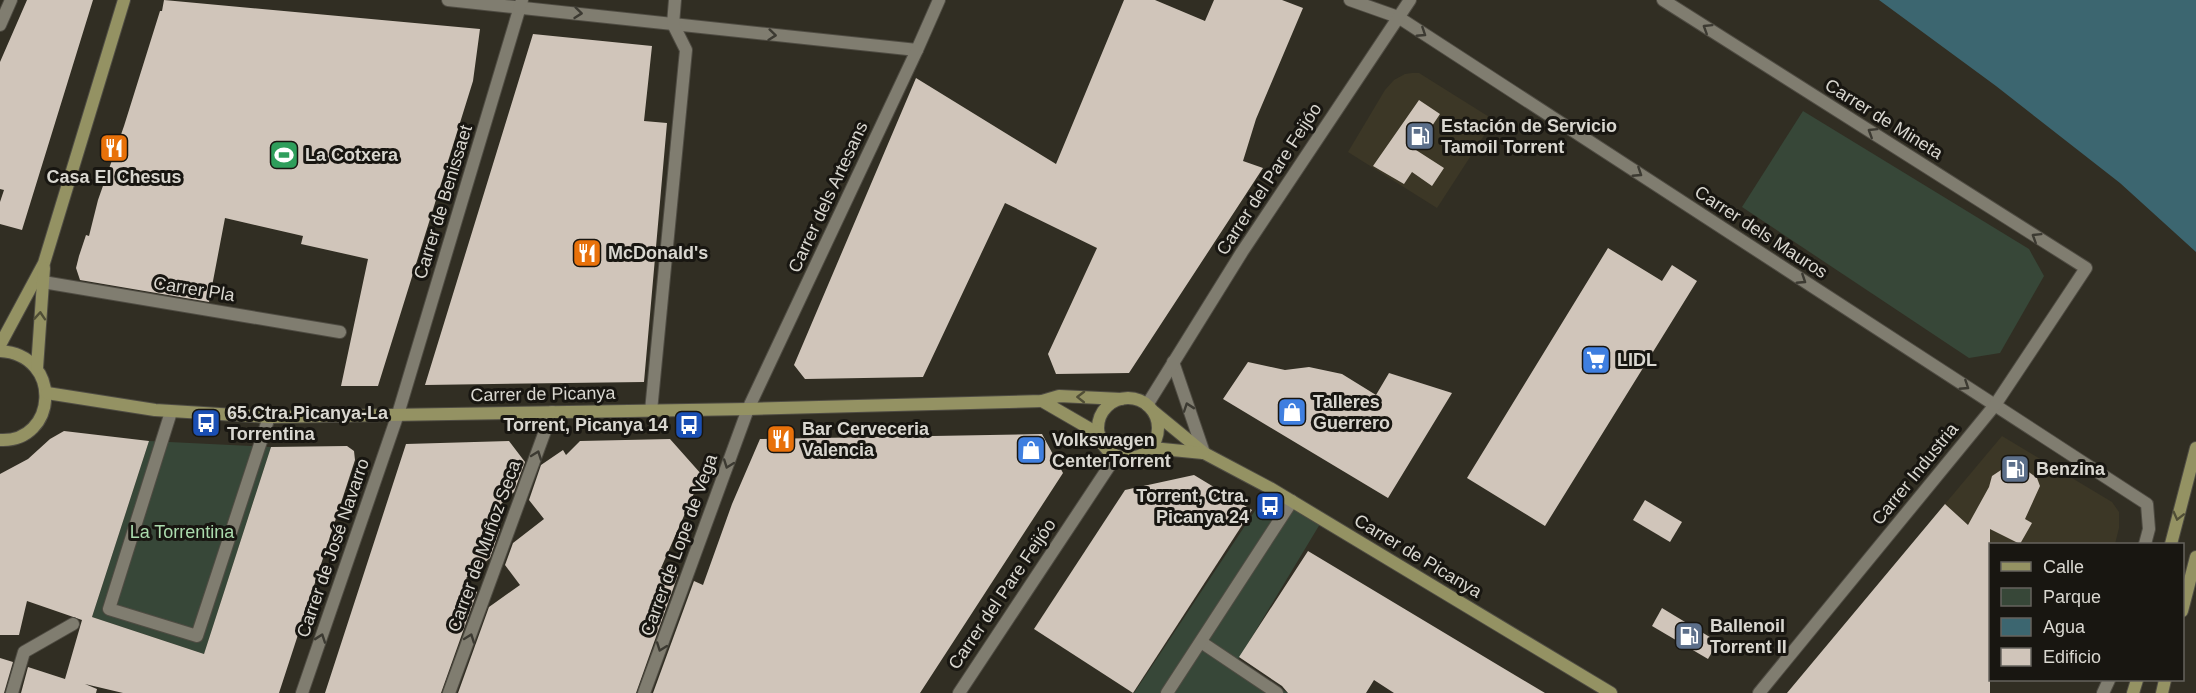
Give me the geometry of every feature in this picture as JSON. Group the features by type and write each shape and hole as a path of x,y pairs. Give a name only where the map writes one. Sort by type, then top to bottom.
{"street":[{"path":"0,25 11,0"},
{"path":"37,368 44,263 124,0"},
{"path":"448,0 521,3 673,24 917,50"},
{"path":"651,411 686,50 673,24 675,0"},
{"name":"Carrer dels Artesans","path":"748,409 939,0"},
{"name":"Carrer dels Mauros","path":"1350,0 1398,17 2147,504 2149,529 2145,543"},
{"name":"Carrer del Pare Feijóo","path":"1151,408 1173,362 1242,252 1410,0"},
{"name":"Carrer de Mineta","path":"1663,0 2086,268"},
{"name":"Carrer de Benissaet","path":"398,414 521,3"},
{"path":"0,345 44,263"},
{"name":"Carrer Industria","path":"1759,693 1995,405 2086,268"},
{"name":"Carrer Pla","path":"42,282 340,332"},
{"path":"0,351 11,352 25,358 37,368 43,378 47,393 46,406 40,420 24,435 2,443"},
{"path":"1173,362 1204,453"},
{"name":"Carrer de Picanya","path":"47,393 171,412 269,417 748,409 1042,401 1059,396 1121,399"},
{"path":"1042,401 1099,434 1108,450 1116,456 1135,458 1144,454 1157,440 1159,429 1151,408 1130,398 1113,402 1101,416 1099,434"},
{"name":"Carrer de Picanya","path":"1151,408 1204,453 1292,501 1611,693"},
{"name":"Carrer de Lope de Vega","path":"644,693 748,409"},
{"path":"171,412 109,609 197,636 269,417"},
{"name":"Carrer de Muñoz Seca","path":"449,693 552,412"},
{"name":"Carrer de José Navarro","path":"302,693 398,414"},
{"name":"Carrer de Picanya","path":"1152,448 1204,453"},
{"path":"2171,543 2196,448"},
{"name":"Carrer del Pare Feijóo","path":"959,693 1116,456"},
{"path":"1167,693 1292,501"},
{"path":"2184,603 2196,557"},
{"path":"12,693 24,652 73,624"},
{"path":"1201,642 1277,693"}],"shaded area":[{"name":"Estación de Servicio Tamoil Torrent","path":"1412,73 1419,73 1494,120 1437,208 1348,152 1385,90 1394,80"},
{"name":"Benzina","path":"2002,436 2112,502 2119,512 2119,528 2115,543 1989,544 1945,504"}],"green space":[{"path":"1803,111 2029,249 2044,276 2000,353 1969,358 1742,207"},
{"name":"La Torrentina","path":"149,441 271,447 204,654 92,617"},
{"path":"1270,488 1323,519 1238,660 1288,693 1134,693"}],"water":[{"path":"1879,0 2196,0 2196,252 2120,183 1996,86"}],"building":[{"path":"27,0 93,0 22,230 0,224 0,202 4,190 0,189 0,62"},
{"path":"164,0 480,29 473,81 378,386 341,386 368,259 301,244 303,236 225,218 209,302 80,280 76,268 79,256 86,235 89,236 98,200"},
{"path":"1124,0 1155,0 1205,21 1214,0 1282,0 1303,8 1256,119 1243,161 1263,168 1129,373 1056,374 1048,354 1097,248 1005,203 923,377 805,379 794,365 916,78 1056,164"},
{"name":"McDonald's","path":"533,34 652,46 644,121 667,123 644,382 425,385"},
{"path":"1419,100 1440,114 1416,150 1444,168 1432,186 1412,172 1404,184 1373,166"},
{"path":"1608,248 1662,281 1672,265 1697,281 1545,526 1467,478"},
{"path":"1248,362 1285,370 1309,367 1342,374 1376,395 1389,373 1452,393 1388,498 1223,399"},
{"path":"64,431 149,441 92,617 204,654 271,447 347,446 354,451 355,460 279,693 123,693 85,684 97,689 96,693 21,693 28,667 65,679 82,620 27,601 19,635 0,635 0,474 28,459 50,439"},
{"path":"1042,434 1063,473 920,693 653,693 694,581 703,585 732,504 760,439"},
{"path":"670,439 702,475 661,568 678,575 636,693 458,693 489,607 520,585 505,565 513,543 544,519 529,500 541,465 563,450 566,455 580,441"},
{"path":"509,441 525,462 514,492 489,515 500,529 490,558 466,578 477,592 441,693 325,693 406,444"},
{"path":"2001,470 2026,470 2037,478 2040,486 2025,519 2032,523 2021,543 1990,529 1990,693 1787,693 1945,504 1968,525 1989,487 1992,476"},
{"path":"1194,475 1252,510 1133,693 1034,629 1125,490"},
{"path":"1645,500 1682,522 1670,542 1633,520"},
{"path":"1308,551 1545,693 1394,693 1374,680 1366,693 1288,693 1282,686 1239,657"},
{"path":"1662,608 1718,642 1708,659 1652,626"},
{"path":"0,658 13,662 4,693 0,693"}],"place":[{"name":"Estación de Servicio Tamoil Torrent","path":"1420,136"},
{"name":"Casa El Chesus","path":"114,148"},
{"name":"La Cotxera","path":"284,155"},
{"name":"McDonald's","path":"587,253"},
{"name":"LIDL","path":"1596,360"},
{"name":"Talleres Guerrero","path":"1292,412"},
{"name":"65.Ctra.Picanya-La Torrentina","path":"206,423"},
{"name":"Torrent, Picanya 14","path":"689,425"},
{"name":"Bar Cerveceria Valencia","path":"781,439"},
{"name":"Volkswagen CenterTorrent","path":"1031,450"},
{"name":"Benzina","path":"2015,469"},
{"name":"Torrent, Ctra. Picanya 24","path":"1270,506"},
{"name":"Ballenoil Torrent II","path":"1689,636"}]}
